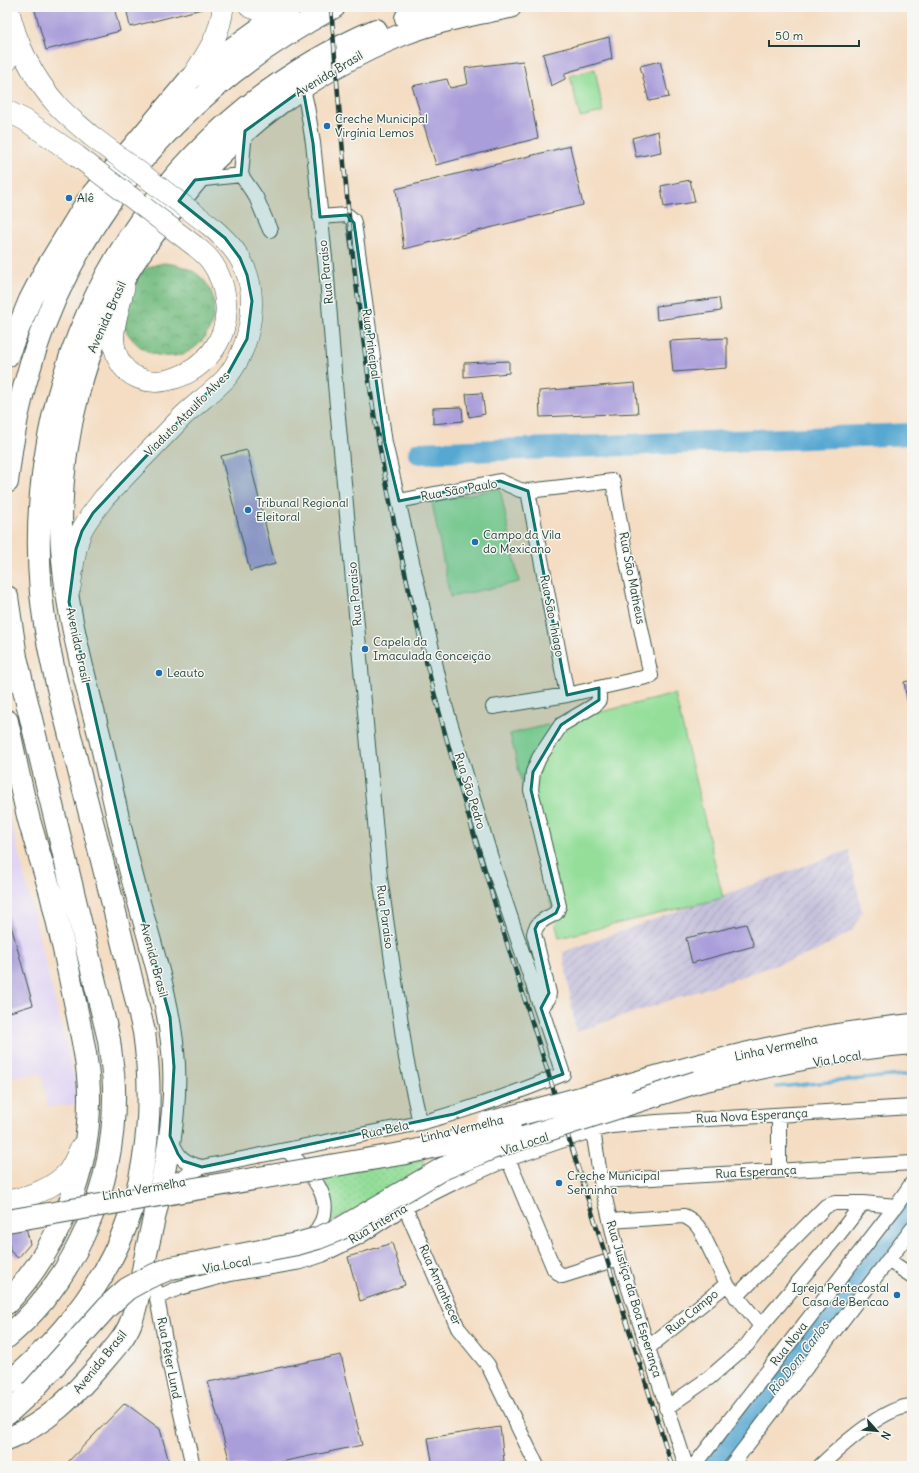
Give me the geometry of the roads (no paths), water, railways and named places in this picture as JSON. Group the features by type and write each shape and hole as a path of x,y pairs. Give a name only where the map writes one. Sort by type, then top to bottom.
{"highway":[{"path":"7,395 17,364 45,303 93,227 140,163 167,132 199,100 233,71 312,19 334,7"},
{"name":"Avenida Brasil","path":"7,1384 52,1343 78,1312 111,1260 132,1208 141,1178 146,1151 150,1102 144,1032 54,669 41,594 39,516 48,440 68,361 87,314 109,269 130,235 151,205 177,173 228,122 289,76 321,58 396,22 441,7"},
{"name":"Avenida Brasil","path":"7,1439 28,1430 58,1410 116,1346 130,1323 158,1202 170,1136 174,1074 170,1017 129,867 69,602 63,563 61,522 63,472 68,438 89,358 103,321 128,271 150,238 195,180 260,118 330,70 404,34 470,15 510,7"},
{"path":"7,356 30,300 49,264 87,202 190,79 287,9"},
{"path":"7,482 11,444 17,412 38,340 54,299 69,268 93,227"},
{"path":"7,597 16,657 107,1033 113,1070 114,1097 113,1126 106,1172 88,1223 78,1246 36,1309 7,1337"},
{"path":"7,721 29,821 51,894 63,948 87,1062 90,1098 87,1136 77,1182 70,1205 35,1269 7,1303"},
{"path":"129,867 124,880 154,1020 150,1102"},
{"name":"Linha Vermelha","path":"7,1212 454,1132 682,1069 794,1042 866,1030 912,1025"},
{"name":"Linha Vermelha","path":"7,1221 406,1153 697,1082 806,1058 868,1047 912,1043"},
{"path":"7,1414 32,1391 107,1307 127,1289 147,1278 171,1268 289,1246 318,1238 340,1229 442,1169 486,1150 697,1082"}],"main road":[{"path":"7,61 12,47 12,29 8,7"},
{"path":"190,79 208,52 221,21 222,7"},
{"path":"250,7 266,13 287,9"},
{"name":"Viaduto Ataulfo Alves","path":"12,29 26,59 42,86 58,106 90,135 225,238 242,264 247,276 252,301 251,320 247,339 237,361 226,377 196,403 104,498 82,531 76,549 69,602"},
{"path":"7,111 25,120 76,156 195,246 210,260 220,278 226,297 227,315 223,335 213,352 200,365 185,375 156,382 146,380 134,375 123,366 117,356 114,343 114,330 128,271"},
{"path":"185,375 190,393 196,403"},
{"path":"7,1201 23,1198 50,1187 68,1172 87,1136"}],"street":[{"name":"Rua Paraíso","path":"303,89 308,106 313,143 327,276 335,384 380,877 406,1058 420,1123"},
{"path":"245,131 241,175 256,197 270,230"},
{"path":"195,180 241,175"},
{"name":"Rua Principal","path":"320,217 347,216 354,224 385,443 399,502"},
{"name":"Rua São Paulo","path":"399,502 500,481 520,490 528,491 613,481"},
{"name":"Rua São Matheus","path":"599,688 651,676 625,552 613,481"},
{"name":"Rua São Thiago","path":"528,491 567,694"},
{"name":"Rua São Pedro","path":"399,502 446,710 469,789 563,1074"},
{"path":"493,707 599,688 599,700 595,705 561,725 539,758 533,772 531,790 558,906 556,913 538,923 534,934 549,993 548,999 541,1008"},
{"name":"Via Local","path":"156,1290 173,1275 258,1260 306,1248 341,1236 445,1174 508,1149 651,1103 734,1080 825,1060 912,1049"},
{"name":"Rua Bela","path":"158,1202 178,1179 202,1167 420,1123 508,1097 563,1074"},
{"name":"Rua Nova Esperança","path":"593,1130 612,1126 657,1122 912,1107"},
{"path":"779,1116 779,1170"},
{"name":"Rua Interna","path":"156,1290 179,1288 230,1274 301,1262 322,1256 359,1237 405,1207 455,1182 508,1159 593,1130"},
{"name":"Rua Justiça da Boa Esperança","path":"593,1130 601,1181 619,1258 649,1347 666,1408 686,1466"},
{"name":"Rua Bela","path":"170,1136 178,1154 183,1161 202,1167"},
{"path":"288,1150 318,1185 324,1202 322,1219 301,1255 301,1262"},
{"path":"508,1159 554,1269 558,1274 562,1276 619,1258"},
{"name":"Rua Esperança","path":"601,1181 912,1163"},
{"name":"Rua Nova","path":"694,1466 896,1206 912,1183"},
{"path":"736,1297 826,1206 835,1203 862,1203 896,1206"},
{"path":"666,1408 729,1362 747,1344 839,1234 862,1203"},
{"name":"Rua Amanhecer","path":"405,1207 458,1328 488,1365 537,1466"},
{"name":"Rua Campo","path":"610,1221 684,1216 696,1223 727,1284 649,1347"},
{"path":"731,1466 912,1229"},
{"name":"Rua Péter Lund","path":"147,1250 170,1366 193,1466"},
{"path":"888,1260 912,1276"},
{"path":"727,1284 761,1326"},
{"path":"820,1466 843,1445 872,1423 901,1408 912,1406"}],"waterway":[{"path":"419,453 912,434"},
{"path":"777,1087 912,1074"},
{"name":"Rio Dom Carlos","path":"714,1466 912,1211"}],"railway":[{"path":"331,7 341,131 360,318 379,441 404,570 438,706 476,840 672,1466"}],"place":[{"name":"Creche Municipal Virgínia Lemos","path":"327,126"},
{"name":"Alê","path":"69,198"},
{"name":"Tribunal Regional Eleitoral","path":"248,510"},
{"name":"Campo da Vila do Mexicano","path":"475,542"},
{"name":"Capela da Imaculada Conceição","path":"365,649"},
{"name":"Leauto","path":"159,673"},
{"name":"Creche Municipal Senninha","path":"559,1183"},
{"name":"Igreja Pentecostal Casa de Bencao","path":"897,1295"}]}
